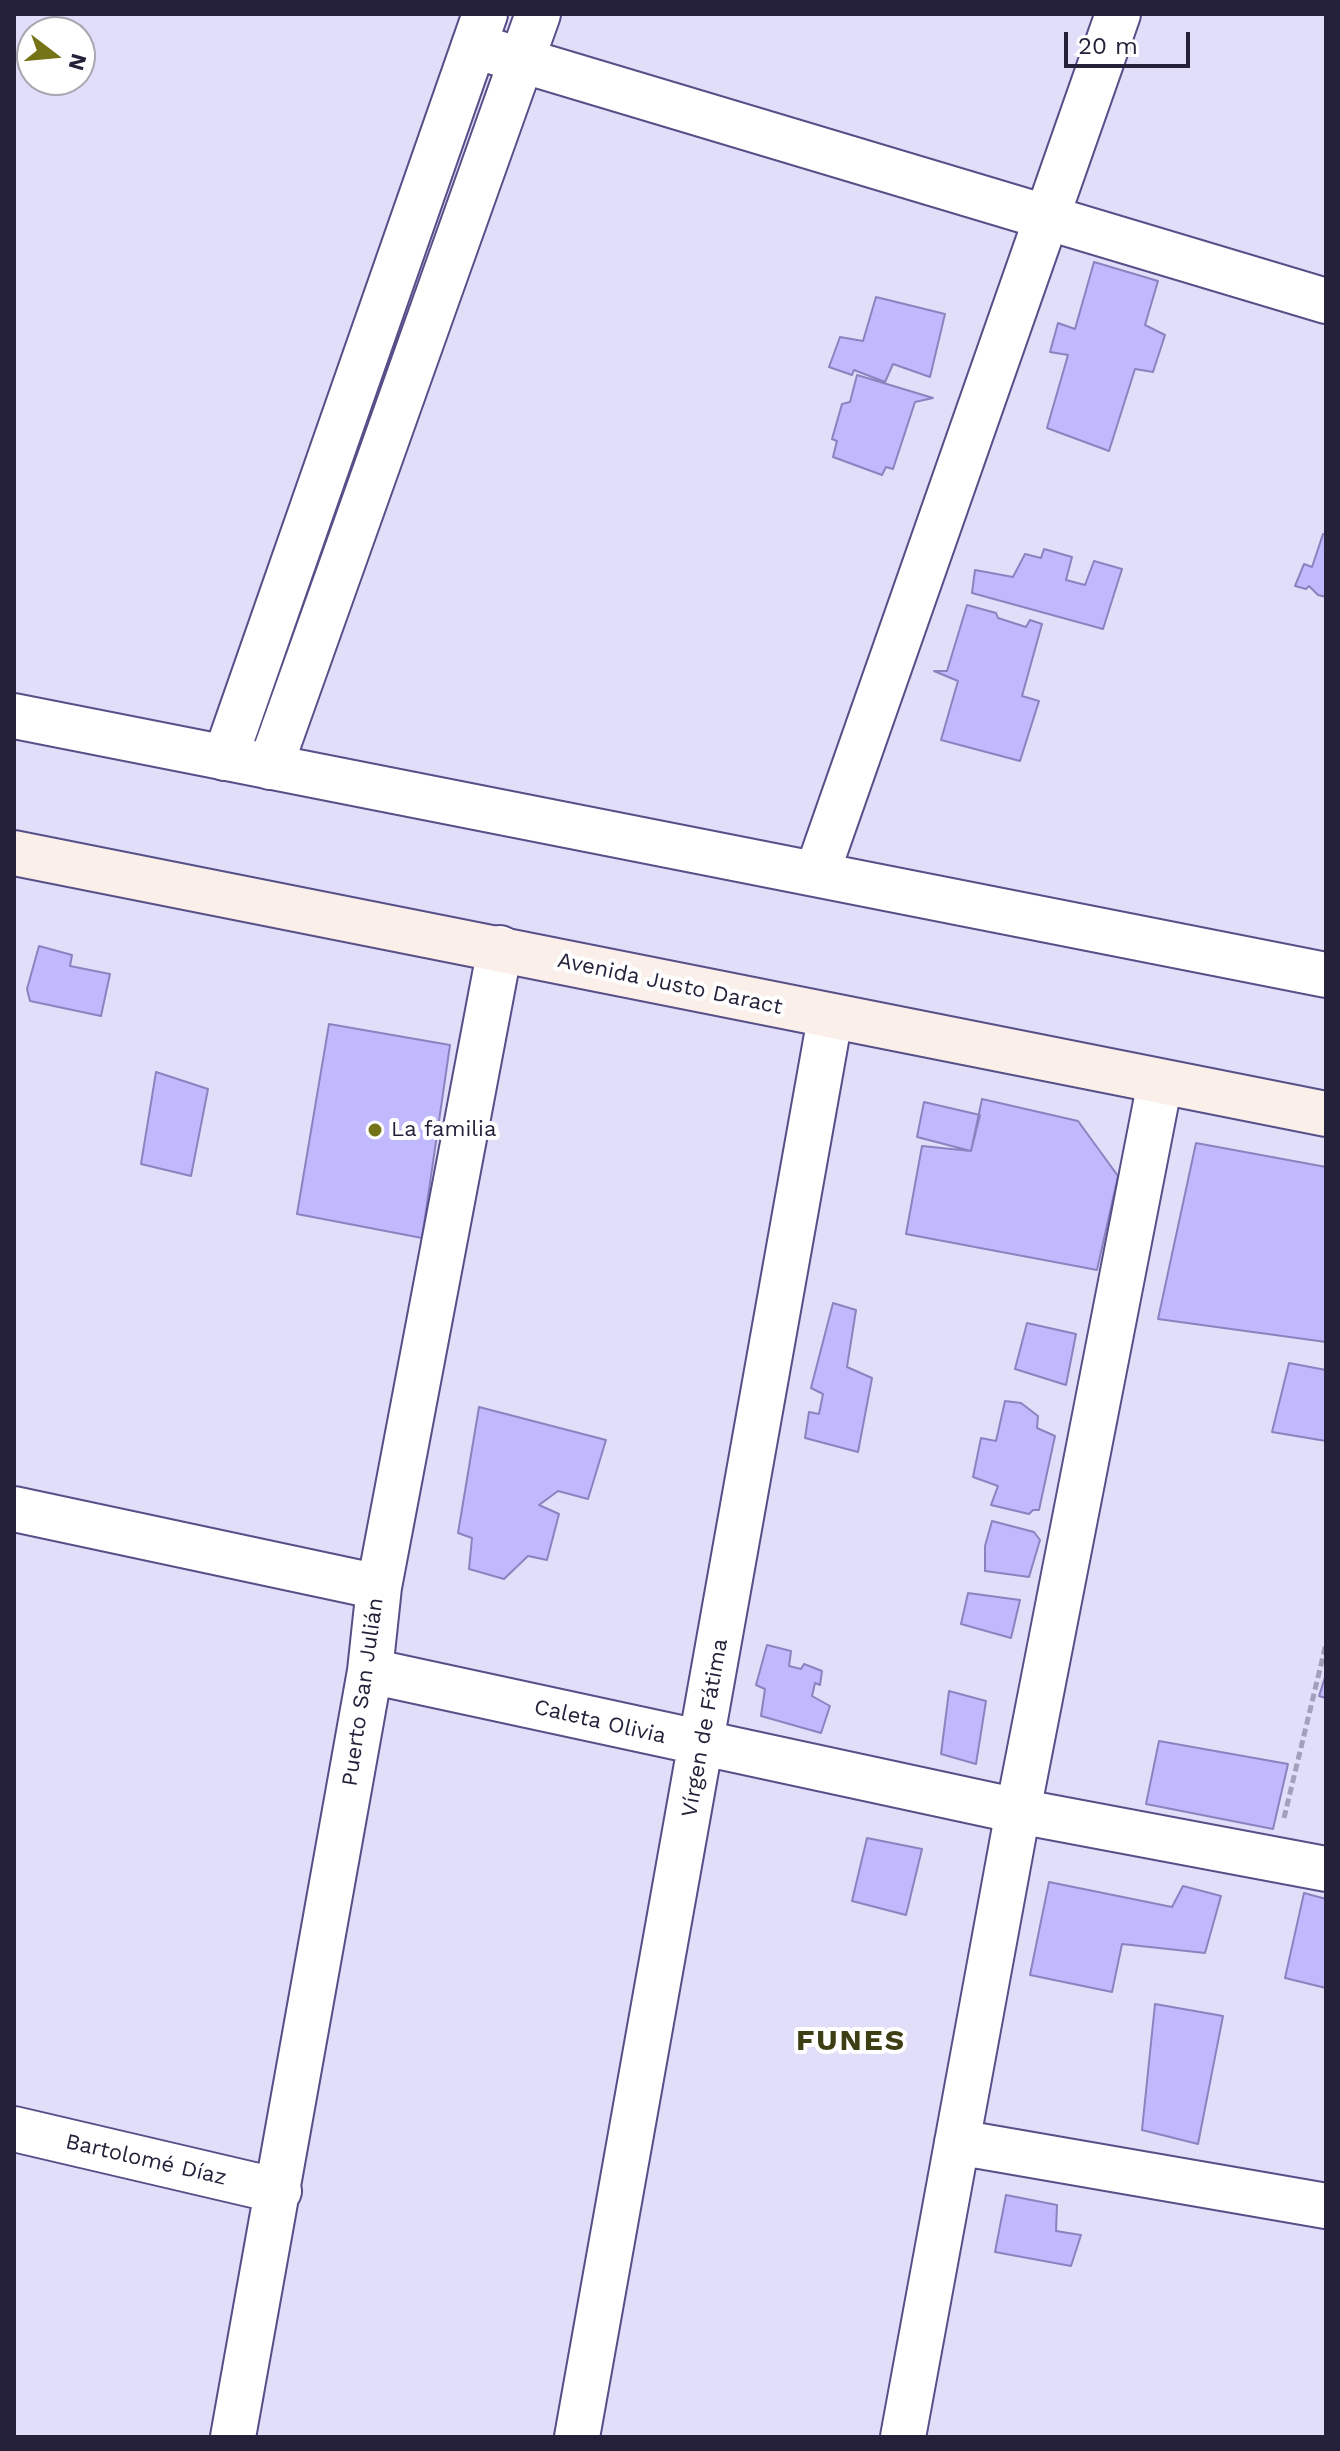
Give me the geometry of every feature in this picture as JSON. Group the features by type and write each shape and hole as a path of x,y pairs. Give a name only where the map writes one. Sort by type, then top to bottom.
{"main road":[{"name":"Avenida Justo Daract","path":"14,853 500,948 830,1018 1326,1114"}],"street":[{"path":"270,767 538,14"},
{"path":"817,873 1118,14"},
{"path":"225,758 480,30 522,60 1326,301"},
{"path":"14,716 1326,975"},
{"name":"Puerto San Julián","path":"233,2437 370,1671 379,1587 500,948"},
{"name":"Vírgen de Fátima","path":"577,2437 830,1018"},
{"path":"903,2437 1018,1811 1160,1082"},
{"path":"14,1509 379,1587"},
{"name":"Caleta Olivia","path":"370,1671 1018,1811 1326,1869"},
{"name":"Bartolomé Díaz","path":"14,2129 279,2191"},
{"path":"957,2142 1326,2206"}],"path":[{"path":"1274,1859 1326,1644"}],"building":[{"path":"1094,262 1158,281 1145,325 1165,335 1153,372 1135,369 1109,451 1047,428 1068,355 1050,352 1058,323 1075,329"},
{"path":"876,297 945,314 930,377 893,364 885,382 854,370 852,375 829,367 840,337 863,341"},
{"path":"857,375 933,398 915,402 893,469 886,467 882,475 833,457 837,441 832,439 842,404 850,402"},
{"path":"1323,534 1326,534 1326,597 1318,595 1309,586 1306,589 1295,586 1304,564 1312,567"},
{"path":"1044,549 1072,557 1066,580 1085,585 1094,561 1122,569 1103,629 972,593 975,570 1013,577 1025,554 1041,558"},
{"path":"967,605 996,613 998,618 1026,627 1030,620 1042,624 1022,696 1039,701 1020,761 941,740 958,681 934,671 947,671"},
{"path":"39,946 72,955 70,966 110,974 101,1016 30,1001 27,989"},
{"name":"La familia","path":"329,1024 450,1045 422,1238 297,1214"},
{"path":"156,1072 208,1089 191,1176 141,1164"},
{"path":"982,1099 1078,1121 1118,1176 1097,1270 906,1234 922,1146 971,1151"},
{"path":"924,1102 980,1115 971,1151 917,1137"},
{"path":"1196,1143 1326,1167 1326,1342 1158,1319"},
{"path":"833,1303 856,1310 847,1367 872,1378 858,1452 805,1438 809,1412 819,1414 823,1394 811,1388"},
{"path":"1027,1323 1076,1334 1066,1385 1015,1369"},
{"path":"1289,1363 1326,1370 1326,1441 1272,1432"},
{"path":"1005,1401 1021,1403 1038,1416 1037,1428 1055,1436 1039,1510 1029,1514 991,1505 998,1486 973,1477 981,1438 996,1441"},
{"path":"479,1407 606,1440 588,1499 558,1491 539,1505 559,1514 547,1560 528,1556 504,1579 469,1569 472,1538 458,1533"},
{"path":"992,1521 1034,1532 1040,1540 1029,1577 985,1571 985,1546"},
{"path":"968,1593 1020,1600 1011,1638 961,1624"},
{"path":"767,1645 791,1651 789,1666 801,1669 804,1664 822,1671 820,1685 815,1683 812,1696 830,1706 821,1733 761,1716 765,1689 756,1685"},
{"path":"1326,1674 1326,1698 1319,1696"},
{"path":"949,1691 986,1701 976,1764 941,1754"},
{"path":"1159,1741 1288,1764 1273,1829 1146,1804"},
{"path":"867,1838 922,1849 906,1915 852,1901"},
{"path":"1049,1882 1172,1907 1183,1886 1221,1896 1205,1953 1122,1944 1112,1992 1030,1975"},
{"path":"1304,1893 1326,1899 1326,1988 1285,1978"},
{"path":"1155,2004 1223,2016 1198,2144 1142,2130"},
{"path":"1006,2195 1057,2205 1056,2231 1081,2235 1071,2266 995,2252"}],"place":[{"name":"La familia","path":"375,1130"}],"district":[{"name":"FUNES","path":"851,2041"}]}
